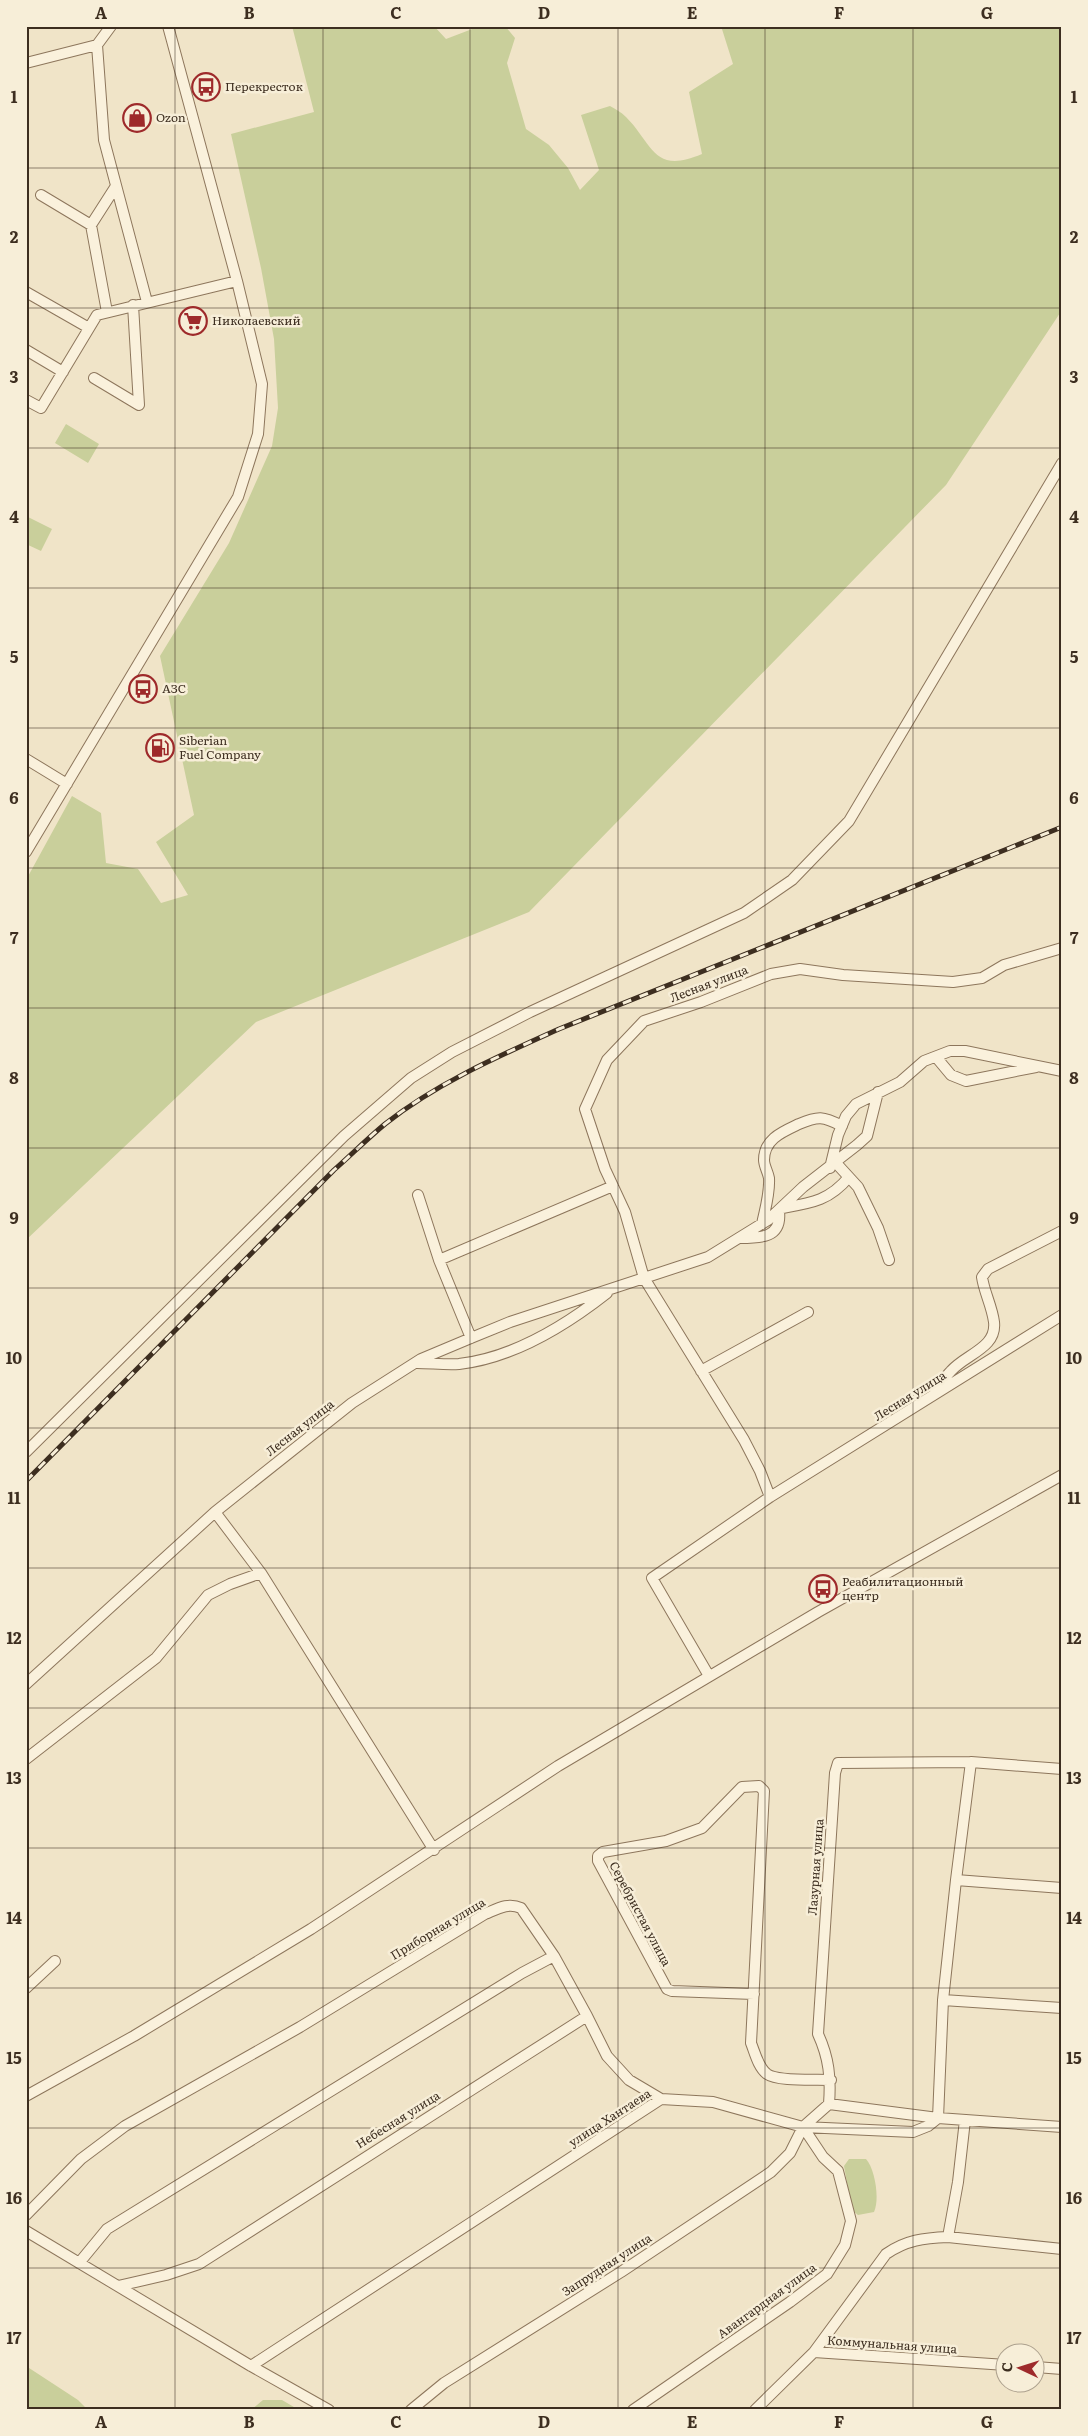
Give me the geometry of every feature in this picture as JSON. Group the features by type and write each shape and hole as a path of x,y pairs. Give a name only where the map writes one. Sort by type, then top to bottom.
{"street":[{"path":"26,63 97,45 111,26"},
{"path":"26,852 238,497 258,434 262,384 237,281 168,26"},
{"path":"97,45 104,140 147,302"},
{"path":"107,312 91,225 116,186"},
{"path":"41,195 91,225"},
{"path":"26,400 41,408 97,315 237,281"},
{"path":"26,292 89,328"},
{"path":"94,378 139,405 133,305"},
{"path":"26,350 63,372"},
{"path":"26,1452 344,1136 411,1078 452,1052 530,1012 744,913 792,880 849,821 1062,463"},
{"path":"26,760 66,784"},
{"name":"Лесная улица","path":"644,1278 625,1212 613,1186 585,1109 608,1060 644,1021 701,1002 770,974 800,970 842,975 953,982 982,978 1004,965 1062,948"},
{"path":"889,1260 878,1228 858,1187 849,1177 833,1166 842,1126 846,1116 856,1104 900,1082 924,1061 950,1052 965,1051 1062,1071"},
{"path":"936,1057 951,1075 966,1081 1037,1066"},
{"name":"Лесная улица","path":"26,1684 215,1512 352,1403 416,1363 510,1322 708,1257 762,1224 781,1209 803,1187 833,1166 867,1136 878,1092"},
{"path":"762,1224 768,1198 768,1178 764,1161 766,1147 777,1134 814,1118 825,1118 842,1126"},
{"path":"739,1238 755,1238 768,1235 776,1230 780,1222 781,1209 824,1199 838,1190 849,1177"},
{"path":"439,1260 613,1186"},
{"path":"418,1195 439,1260 472,1338"},
{"path":"930,1398 951,1371 964,1359 988,1344 994,1334 994,1320 982,1277 988,1269 1062,1231"},
{"path":"644,1278 756,1463 770,1497"},
{"path":"416,1363 458,1364 508,1352 581,1314 613,1288"},
{"path":"701,1371 808,1312"},
{"name":"Лесная улица","path":"709,1676 652,1578 770,1497 1062,1315"},
{"path":"26,2096 142,2031 311,1929 434,1850 558,1766 709,1676 1062,1475"},
{"path":"215,1512 261,1574 434,1850"},
{"path":"26,1759 156,1658 208,1595 230,1584 261,1574"},
{"path":"938,2118 943,2000 971,1762"},
{"name":"Лазурная улица","path":"829,2104 831,2080 827,2053 818,2034 835,1772 838,1763 971,1762 1062,1769"},
{"name":"Серебристая улица","path":"754,1994 672,1991 667,1989 598,1860 603,1852 666,1841 702,1828 742,1787 759,1786 764,1791 754,1994 751,2042 758,2062 768,2074 779,2078 831,2080"},
{"path":"956,1880 1062,1888"},
{"name":"Приборная улица","path":"26,2215 81,2159 126,2126 300,2027 485,1914 503,1906 514,1905 521,1908 554,1956 587,2016"},
{"path":"79,2263 107,2229 522,1973 554,1956"},
{"path":"26,1988 55,1961"},
{"path":"943,2000 1062,2008"},
{"path":"587,2016 607,2056 629,2080 661,2099"},
{"name":"Небесная улица","path":"118,2286 166,2275 199,2264 587,2016"},
{"name":"улица Хантаева","path":"251,2366 661,2099 713,2102 803,2127 913,2132 928,2126 938,2118"},
{"path":"803,2127 829,2104 938,2118 1062,2127"},
{"path":"948,2237 958,2182 965,2120"},
{"name":"Запрудная улица","path":"411,2410 444,2383 622,2272 771,2172 790,2153 803,2127"},
{"name":"Авангардная улица","path":"633,2410 790,2302 827,2274 845,2245 851,2221 838,2171 823,2157 803,2127"},
{"path":"26,2231 251,2366 329,2410"},
{"name":"Коммунальная улица","path":"814,2352 886,2254 898,2246 920,2238 948,2237 1062,2249"},
{"path":"755,2410 814,2352"},
{"name":"Коммунальная улица","path":"814,2352 996,2364"},
{"path":"1046,2368 1062,2369"}],"green space":[{"path":"292,26 434,26 446,39 480,26 505,26 515,38 507,63 526,129 549,145 568,168 580,190 599,170 581,115 610,106 626,117 656,154 664,159 673,161 686,160 702,154 689,92 733,64 721,26 1062,26 1062,310 946,485 529,912 256,1022 26,1240 26,880 72,796 101,813 106,863 138,869 161,903 188,895 156,842 194,815 160,656 229,543 272,446 278,408 274,339 261,268 231,134 314,112"},
{"path":"66,424 99,444 88,463 55,443"},
{"path":"26,516 52,529 41,551 26,544"},
{"path":"849,2159 866,2159 872,2170 877,2200 874,2212 858,2215 852,2210 844,2166"},
{"path":"26,2366 78,2400 88,2410 26,2410"},
{"path":"263,2400 282,2400 299,2410 251,2410"}],"railway":[{"path":"26,1481 334,1170 385,1124 405,1109 469,1071 559,1029 1062,827"}],"place":[{"name":"Перекресток","path":"206,87"},
{"name":"Ozon","path":"137,118"},
{"name":"Николаевский","path":"193,321"},
{"name":"АЗС","path":"143,689"},
{"name":"Siberian Fuel Company","path":"160,748"},
{"name":"Реабилитационный центр","path":"823,1589"}]}
